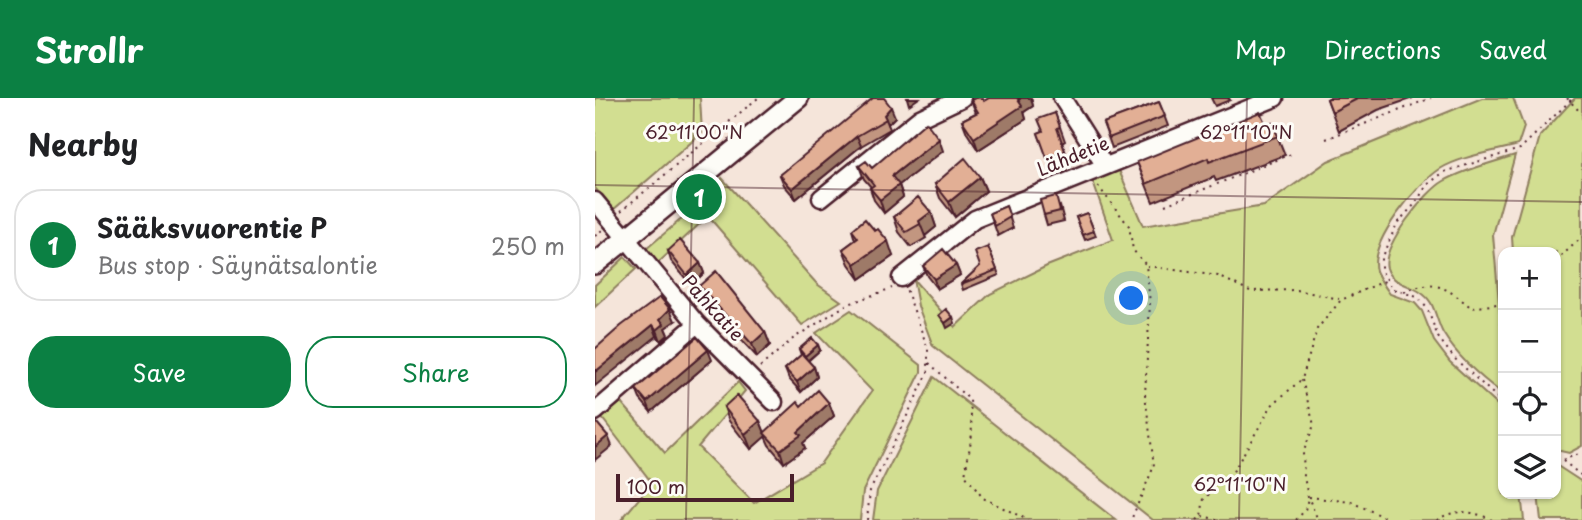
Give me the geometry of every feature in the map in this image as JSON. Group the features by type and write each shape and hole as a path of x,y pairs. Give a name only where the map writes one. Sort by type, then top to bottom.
{"main road":[{"path":"595,264 799,98"}],"street":[{"path":"821,198 920,118 963,98"},
{"path":"1062,98 1099,168"},
{"name":"Lähdetie","path":"901,278 975,219 1275,98"},
{"name":"Pahkatie","path":"595,201 697,324 774,402"},
{"path":"595,412 697,324"}],"path":[{"path":"595,236 758,98"},
{"path":"1326,139 1431,98"},
{"path":"1567,98 1582,114"},
{"path":"1498,398 1454,358 1438,337 1427,308 1417,298 1393,289 1381,270 1384,251 1398,222 1415,204 1427,185 1444,172 1520,149 1571,103 1573,98"},
{"path":"1165,205 1294,153"},
{"path":"1099,168 1096,183 1125,218 1132,233 1133,250 1146,265 1150,303 1145,394 1154,466 1131,520"},
{"path":"1561,256 1582,237"},
{"path":"1146,265 1218,276 1251,291 1297,290 1342,300"},
{"path":"749,376 794,338 846,305 883,294 901,278 928,349 928,373 870,491 867,520"},
{"path":"1318,520 1308,497 1303,453 1314,425 1302,379 1317,329 1342,300 1387,280"},
{"path":"1403,293 1422,285 1444,287 1472,308 1498,304"},
{"path":"928,363 970,400 972,435 965,475 983,498 1028,520"},
{"path":"1197,520 1201,516 1204,499 1234,470 1272,405 1302,379"},
{"path":"1562,460 1582,453"},
{"path":"1562,460 1582,476"},
{"path":"1296,520 1305,510 1308,497"},
{"path":"1308,497 1351,502 1391,520"},
{"path":"1437,520 1447,513 1476,512 1492,520"},
{"path":"1201,516 1220,520"}],"green space":[{"path":"595,98 700,98 702,133 613,210 595,188"},
{"path":"1482,98 1513,98 1524,127 1518,145 1458,161 1431,176 1408,200 1387,230 1376,259 1376,271 1390,294 1415,303 1422,311 1434,341 1450,362 1498,405 1498,499 1522,499 1524,520 1153,520 933,346 918,306 913,279 955,327 990,294 1047,266 1113,240 1092,179 1118,168 1143,226 1264,206 1328,161"},
{"path":"1575,98 1582,98 1582,446 1569,453 1561,451 1561,247 1513,247 1512,237 1540,136"},
{"path":"1515,155 1493,235 1498,292 1498,390 1455,351 1426,297 1400,283 1387,268 1391,247 1416,207 1436,187 1461,173"},
{"path":"722,178 817,284 841,301 802,325 708,216 658,263 646,249 679,221 705,205"},
{"path":"625,257 636,269 595,307 595,285"},
{"path":"851,310 921,365 921,372 863,491 860,520 621,520 652,483 602,418 621,402 665,453 738,382 745,391 698,447 754,503 821,463 872,391 816,333"},
{"path":"934,377 1116,520 873,520 877,491"},
{"path":"1561,468 1582,482 1582,520 1541,520 1539,499 1561,499"}],"building":[{"path":"873,98 884,98 891,107 884,115 886,119 857,136 792,189 780,175"},
{"path":"982,98 984,101 989,98 1021,98 1018,100 1022,106 974,138 962,120 978,112 971,100"},
{"path":"1359,98 1332,112 1327,99"},
{"path":"1159,102 1165,116 1109,138 1103,123"},
{"path":"1260,112 1266,125 1272,123 1278,136 1209,162 1208,158 1146,184 1137,162"},
{"path":"1055,113 1065,151 1047,158 1038,133 1043,131 1038,119"},
{"path":"926,122 939,139 892,176 899,185 880,200 870,188 874,185 859,166 866,161 872,168"},
{"path":"965,158 980,177 949,202 935,184"},
{"path":"1056,196 1060,211 1044,215 1040,200"},
{"path":"918,197 931,212 919,221 920,224 906,232 894,217"},
{"path":"1006,206 1010,217 995,226 990,213"},
{"path":"1087,213 1094,231 1083,235 1076,217"},
{"path":"865,219 888,241 855,264 843,249 858,238 852,230"},
{"path":"680,240 700,263 687,275 668,251"},
{"path":"988,247 997,270 961,284 980,266 975,252"},
{"path":"943,249 956,265 934,279 923,266"},
{"path":"716,271 765,332 752,344 699,286"},
{"path":"660,297 670,309 660,319 664,324 657,330 653,325 595,372 595,349"},
{"path":"946,309 953,317 945,323 939,315"},
{"path":"697,337 708,350 647,402 636,389"},
{"path":"812,338 818,345 805,356 799,349"},
{"path":"802,354 814,367 797,382 785,369"},
{"path":"818,390 829,403 798,432 801,435 780,450 764,433 798,402 801,406"},
{"path":"737,395 760,421 745,434 724,407"},
{"path":"595,424 608,436 595,447"}],"place":[{"name":"Sääksvuorentie P","path":"699,197"}]}
